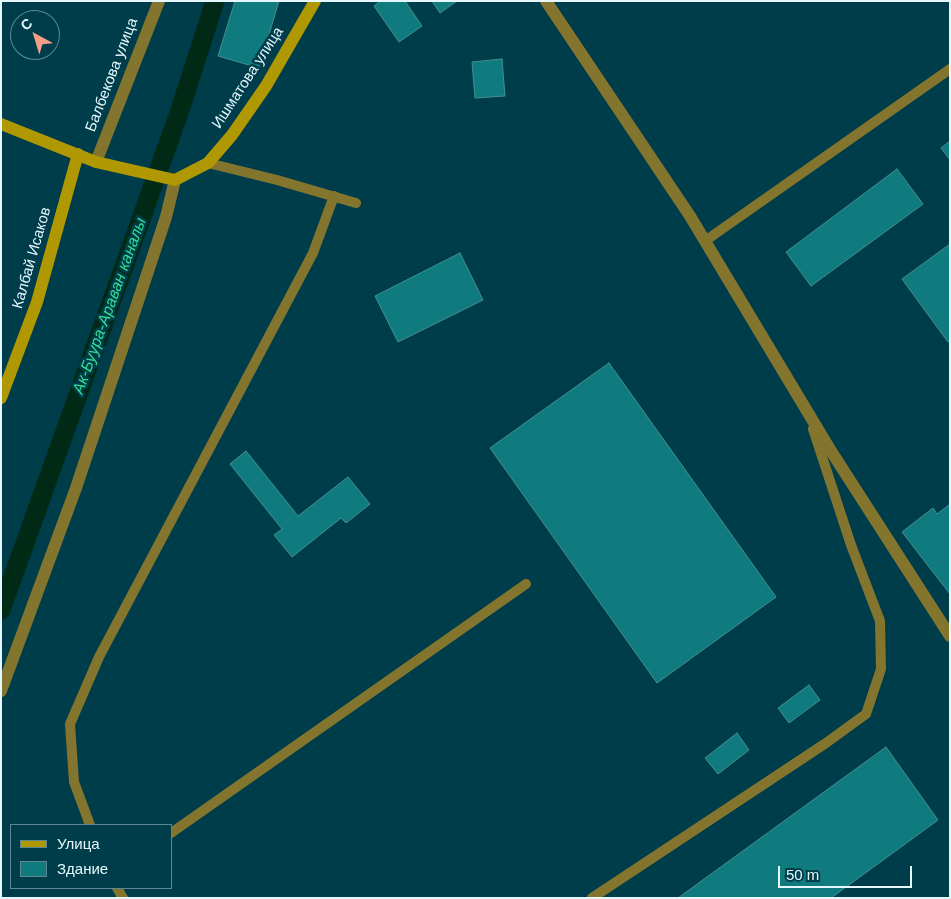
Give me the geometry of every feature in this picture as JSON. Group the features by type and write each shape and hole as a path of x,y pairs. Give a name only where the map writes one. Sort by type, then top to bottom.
{"main road":[{"name":"Ишматова улица","path":"175,180 208,163 232,136 266,86 315,1"},
{"path":"2,126 96,162 175,180"},
{"name":"Калбай Исаков","path":"1,398 37,302 78,154"}],"street":[{"name":"Балбекова улица","path":"96,162 158,1"},
{"path":"546,1 690,216 836,459 950,636"},
{"path":"1,692 76,488 166,217 175,180"}],"lane":[{"path":"705,241 950,69"},
{"path":"208,163 356,202"},
{"path":"90,824 74,782 70,724 104,648 313,253 334,196"},
{"path":"592,898 826,743 866,714 881,668 880,621 851,545 808,412"},
{"path":"172,832 526,584"}],"building":[{"path":"235,1 279,1 259,68 218,56"},
{"path":"380,1 405,1 422,26 399,42 374,6"},
{"path":"432,1 457,1 440,13"},
{"path":"502,59 505,96 475,98 472,62"},
{"path":"950,141 950,160 941,148"},
{"path":"897,169 923,204 811,286 786,252"},
{"path":"950,244 950,340 948,342 902,279"},
{"path":"460,253 483,300 398,342 375,296"},
{"path":"609,363 776,597 657,683 490,448"},
{"path":"246,451 298,516 348,477 370,504 346,523 341,518 292,557 274,535 282,529 230,464"},
{"path":"949,505 950,594 902,532 933,508 937,514"},
{"path":"809,685 820,700 789,723 778,708"},
{"path":"737,733 749,750 718,774 705,758"},
{"path":"886,747 938,820 831,898 678,898"}],"waterway":[{"name":"Ак-Буура-Араван каналы","path":"1,610 179,113 215,1"}]}
